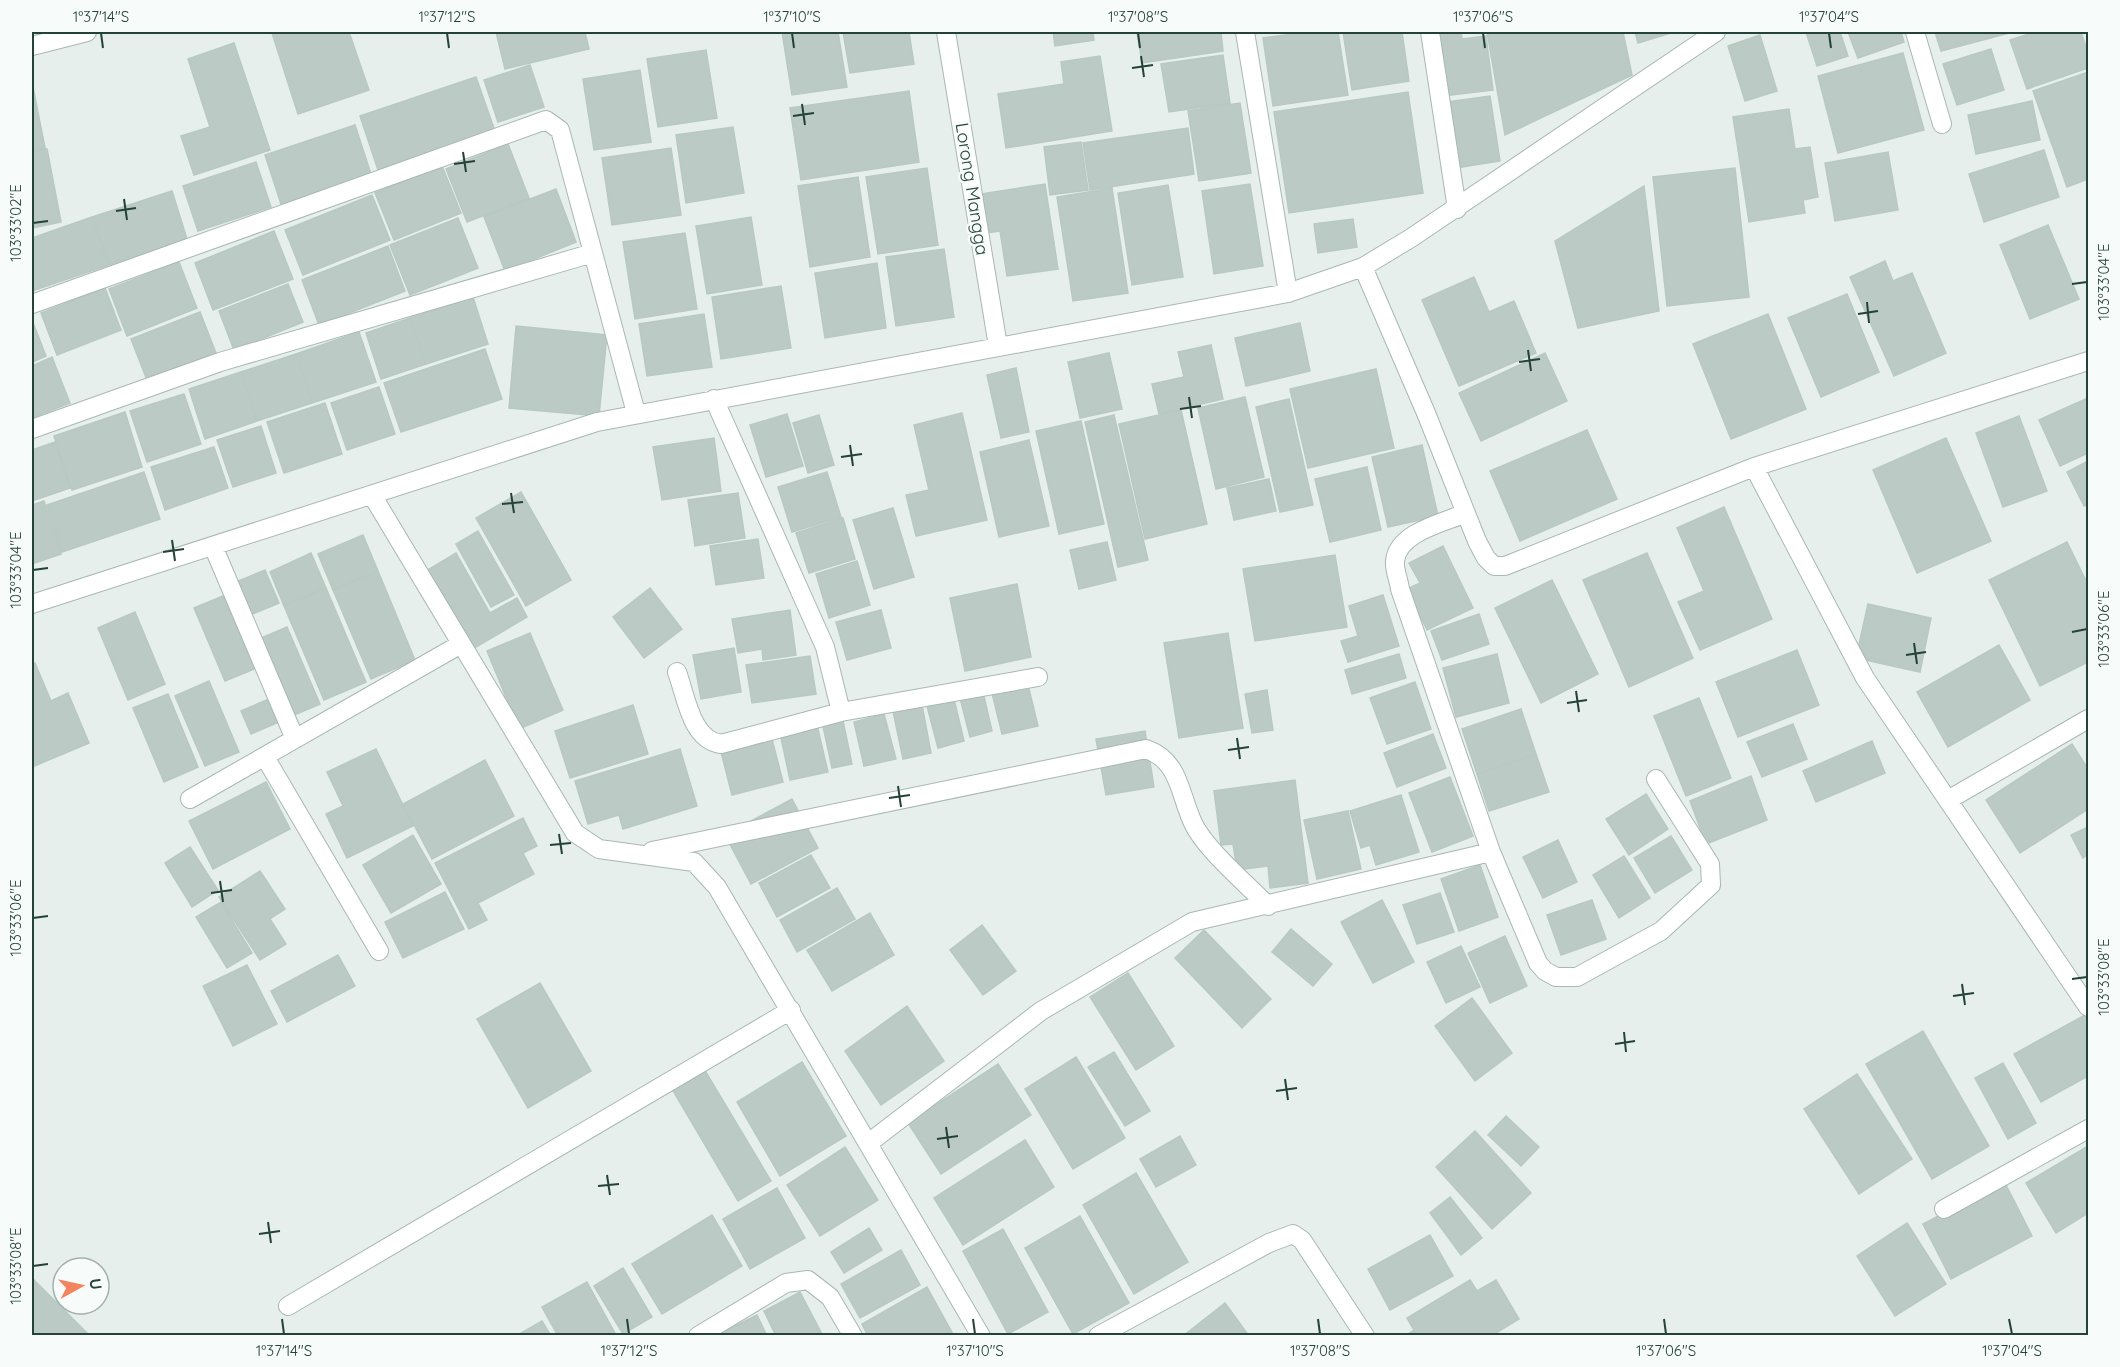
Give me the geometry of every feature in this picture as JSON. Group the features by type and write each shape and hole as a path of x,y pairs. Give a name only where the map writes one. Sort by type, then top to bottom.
{"street":[{"path":"32,46 87,32"},
{"name":"Lorong Mangga","path":"946,32 998,346"},
{"path":"1245,32 1288,293"},
{"path":"1430,32 1456,209"},
{"path":"32,604 597,422 1288,293 1363,267 1456,209 1716,32"},
{"path":"1915,32 1942,124"},
{"path":"32,304 540,120 551,121 560,130 636,413"},
{"path":"32,429 220,362 592,253"},
{"path":"1363,267 1466,513 1486,558 1494,566 1505,566 1754,467 2088,361"},
{"path":"714,399 825,648 841,712"},
{"path":"1754,467 1865,678 2088,1007"},
{"path":"372,495 574,833 599,849 685,859 703,869 717,887 870,1142 981,1335"},
{"path":"1466,513 1409,537 1399,548 1394,562 1400,589 1491,852 1538,963 1556,977 1577,977 1660,931 1711,885 1713,878 1710,864 1656,779"},
{"path":"213,546 295,739"},
{"path":"190,799 461,644"},
{"path":"677,672 698,732 711,743 731,743 841,712 1038,677"},
{"path":"1948,800 2088,719"},
{"path":"635,854 1146,749 1161,754 1169,762 1194,825 1202,838 1268,906"},
{"path":"265,757 379,951"},
{"path":"870,1142 1041,1011 1192,922 1491,852"},
{"path":"288,1306 791,1010"},
{"path":"1944,1209 2088,1129"},
{"path":"1098,1335 1269,1243 1293,1234 1302,1240 1365,1335"},
{"path":"698,1335 786,1283 808,1280 830,1297 853,1335"}],"building":[{"path":"349,32 369,90 298,114 272,33"},
{"path":"496,32 585,32 589,49 505,69"},
{"path":"782,32 838,32 847,87 792,95"},
{"path":"843,32 909,32 914,64 850,73"},
{"path":"1053,32 1093,32 1094,40 1055,46"},
{"path":"1137,32 1221,32 1223,51 1142,63"},
{"path":"1308,32 1338,32 1348,95 1273,106 1263,38"},
{"path":"1343,32 1402,32 1409,81 1352,90"},
{"path":"1434,32 1461,32 1462,39 1486,36 1493,90 1443,96"},
{"path":"1487,32 1623,32 1632,75 1505,135"},
{"path":"1635,32 1674,32 1638,43"},
{"path":"1806,32 1840,32 1848,56 1817,66"},
{"path":"1848,32 1901,32 1904,42 1858,58"},
{"path":"1935,32 2013,32 1941,51"},
{"path":"2035,32 2081,32 2088,53 2088,68 2027,89 2010,40"},
{"path":"1760,35 1777,91 1745,101 1728,46"},
{"path":"234,43 270,150 194,175 181,136 210,127 188,59"},
{"path":"1991,49 2004,90 1957,105 1943,64"},
{"path":"706,50 717,118 658,127 647,59"},
{"path":"1903,53 1924,130 1838,153 1818,76"},
{"path":"1223,55 1230,103 1169,112 1161,64"},
{"path":"1100,56 1112,131 1006,148 998,94 1064,84 1061,62"},
{"path":"530,65 544,107 498,122 484,80"},
{"path":"640,70 651,142 594,150 583,79"},
{"path":"2088,72 2088,179 2067,187 2033,91"},
{"path":"476,77 495,131 378,170 360,116"},
{"path":"32,82 45,148 32,151"},
{"path":"909,91 919,162 801,180 790,108"},
{"path":"1408,92 1423,193 1289,213 1274,112"},
{"path":"1490,96 1500,161 1457,168 1447,102"},
{"path":"2032,101 2040,140 1976,154 1968,115"},
{"path":"1240,103 1251,173 1199,181 1188,111"},
{"path":"1789,109 1795,149 1810,147 1818,197 1803,200 1805,213 1749,222 1733,117"},
{"path":"355,125 371,174 281,204 265,155"},
{"path":"733,127 744,193 686,203 676,135"},
{"path":"1188,128 1194,174 1090,190 1083,143"},
{"path":"1081,142 1088,190 1050,195 1044,147"},
{"path":"508,144 529,198 467,222 446,169"},
{"path":"671,148 681,215 612,225 602,158"},
{"path":"47,149 61,222 32,228 32,152"},
{"path":"2044,150 2059,197 1984,222 1969,174"},
{"path":"1888,152 1898,210 1835,221 1825,163"},
{"path":"256,162 271,207 198,231 183,186"},
{"path":"442,166 461,213 394,240 375,193"},
{"path":"927,168 938,245 878,254 866,177"},
{"path":"1735,168 1749,297 1667,306 1653,177"},
{"path":"858,177 870,257 810,267 798,186"},
{"path":"1045,184 1058,269 1007,276 1000,231 987,233 982,194"},
{"path":"1250,184 1263,266 1214,274 1202,191"},
{"path":"1168,185 1183,277 1132,285 1118,193"},
{"path":"1644,186 1659,311 1578,328 1555,241"},
{"path":"1112,188 1128,293 1073,301 1057,197"},
{"path":"556,189 576,242 505,271 484,217"},
{"path":"172,191 187,239 109,265 92,217"},
{"path":"372,195 390,240 303,275 285,230"},
{"path":"92,217 109,265 32,291 32,238"},
{"path":"751,217 762,285 707,294 696,226"},
{"path":"458,218 478,268 410,295 390,245"},
{"path":"1353,219 1357,247 1318,253 1314,224"},
{"path":"2048,225 2079,299 2030,319 2000,245"},
{"path":"274,231 293,279 213,310 195,263"},
{"path":"685,233 697,309 635,319 623,242"},
{"path":"388,246 405,291 319,325 302,280"},
{"path":"944,249 954,317 896,326 886,257"},
{"path":"1885,261 1893,281 1912,273 1946,353 1894,376 1850,277"},
{"path":"179,262 197,308 127,336 109,289"},
{"path":"877,263 886,328 825,338 815,273"},
{"path":"1474,277 1489,312 1514,301 1536,353 1459,386 1422,300"},
{"path":"288,284 303,322 234,350 219,311"},
{"path":"781,286 791,348 721,359 712,297"},
{"path":"105,288 121,330 57,355 41,313"},
{"path":"1847,294 1879,372 1821,397 1788,318"},
{"path":"473,297 488,344 426,364 410,318"},
{"path":"200,312 216,353 147,380 131,339"},
{"path":"704,314 712,367 647,376 639,324"},
{"path":"1768,314 1806,409 1731,439 1693,344"},
{"path":"410,318 426,364 381,379 366,333"},
{"path":"32,320 46,356 32,362"},
{"path":"1300,323 1310,371 1246,386 1235,338"},
{"path":"516,326 607,335 599,416 509,408"},
{"path":"359,332 376,382 312,403 296,354"},
{"path":"1211,345 1223,399 1159,414 1152,384 1184,377 1178,352"},
{"path":"485,349 502,399 401,432 384,383"},
{"path":"1109,353 1122,409 1080,418 1068,362"},
{"path":"1545,353 1567,401 1481,441 1459,393"},
{"path":"296,354 312,403 257,421 241,372"},
{"path":"52,357 70,403 32,418 32,366"},
{"path":"1016,368 1029,432 1001,438 987,375"},
{"path":"1376,369 1394,448 1308,468 1290,389"},
{"path":"241,372 257,421 205,439 189,389"},
{"path":"379,387 395,434 347,450 331,403"},
{"path":"184,394 201,444 147,462 130,411"},
{"path":"1245,397 1264,477 1216,489 1198,408"},
{"path":"2088,398 2088,453 2060,466 2039,420"},
{"path":"1289,399 1313,505 1280,512 1256,407"},
{"path":"325,403 342,454 284,473 267,422"},
{"path":"1181,410 1207,524 1145,539 1119,424"},
{"path":"125,412 142,467 72,490 54,436"},
{"path":"962,413 987,520 916,536 906,495 929,490 914,425"},
{"path":"787,414 803,466 766,477 750,425"},
{"path":"819,415 834,465 808,473 793,423"},
{"path":"1114,415 1148,560 1118,567 1085,422"},
{"path":"2019,416 2047,491 2003,507 1976,433"},
{"path":"1081,421 1104,524 1059,534 1036,431"},
{"path":"261,426 276,473 233,487 217,440"},
{"path":"1587,430 1617,499 1520,541 1490,471"},
{"path":"714,438 721,491 662,500 653,447"},
{"path":"1946,438 1991,541 1917,573 1873,470"},
{"path":"1029,440 1049,526 999,537 980,452"},
{"path":"55,442 70,488 32,501 32,450"},
{"path":"1422,445 1438,516 1388,527 1372,457"},
{"path":"214,447 228,488 165,510 151,467"},
{"path":"2088,461 2088,504 2084,506 2067,472"},
{"path":"1367,467 1381,530 1330,542 1315,479"},
{"path":"144,472 160,519 62,552 47,505"},
{"path":"827,472 841,517 792,532 778,487"},
{"path":"1269,479 1276,511 1234,520 1227,488"},
{"path":"521,492 571,580 526,606 476,518"},
{"path":"738,493 745,538 695,546 688,500"},
{"path":"44,501 61,554 32,564 32,505"},
{"path":"1724,507 1772,619 1700,650 1678,602 1704,591 1677,528"},
{"path":"893,508 914,577 874,589 853,520"},
{"path":"843,518 855,559 809,573 796,533"},
{"path":"478,531 514,595 491,607 456,544"},
{"path":"363,535 378,571 333,590 318,554"},
{"path":"758,539 764,578 716,585 710,546"},
{"path":"1107,542 1116,580 1079,589 1070,550"},
{"path":"2067,542 2088,585 2088,662 2040,686 1989,580"},
{"path":"1443,546 1473,608 1427,630 1407,589 1420,583 1409,563"},
{"path":"311,553 326,588 284,606 270,572"},
{"path":"456,553 490,613 517,598 527,617 471,650 426,571"},
{"path":"1647,553 1693,658 1629,687 1583,580"},
{"path":"1335,555 1347,627 1255,641 1243,569"},
{"path":"857,561 870,605 829,618 816,574"},
{"path":"265,570 279,603 250,615 236,582"},
{"path":"378,571 415,660 371,679 333,590"},
{"path":"1552,580 1598,674 1541,703 1495,608"},
{"path":"1017,584 1031,657 965,671 950,598"},
{"path":"326,588 366,682 324,700 284,606"},
{"path":"650,588 682,629 644,658 613,617"},
{"path":"1383,595 1399,646 1348,662 1341,641 1358,636 1349,606"},
{"path":"223,596 254,669 225,681 194,608"},
{"path":"1868,604 1931,618 1920,672 1856,658"},
{"path":"790,610 796,655 763,660 762,649 738,653 732,619"},
{"path":"881,610 891,648 847,660 836,622"},
{"path":"135,612 165,684 128,700 98,628"},
{"path":"1479,614 1489,644 1442,660 1431,631"},
{"path":"287,627 320,704 287,718 254,641"},
{"path":"530,633 563,710 519,729 487,651"},
{"path":"1228,633 1243,728 1179,738 1164,643"},
{"path":"1999,645 2030,700 1948,747 1917,692"},
{"path":"734,648 741,692 701,699 693,655"},
{"path":"1797,650 1819,705 1738,737 1716,682"},
{"path":"1399,654 1406,678 1352,694 1345,670"},
{"path":"1497,654 1509,703 1456,717 1443,668"},
{"path":"810,656 816,694 752,703 746,665"},
{"path":"35,663 51,701 68,693 89,743 32,767 32,664"},
{"path":"209,681 239,752 205,766 175,696"},
{"path":"1415,682 1431,729 1387,744 1370,698"},
{"path":"1028,685 1038,726 1002,734 992,693"},
{"path":"1267,690 1273,730 1252,733 1245,694"},
{"path":"983,692 992,731 970,737 960,698"},
{"path":"168,694 198,767 164,782 133,708"},
{"path":"1699,698 1731,778 1686,796 1654,716"},
{"path":"269,699 279,722 251,734 241,711"},
{"path":"954,699 964,741 938,748 927,706"},
{"path":"633,705 648,754 570,778 555,731"},
{"path":"922,705 931,753 903,759 893,711"},
{"path":"1521,709 1536,754 1477,774 1462,729"},
{"path":"884,714 896,759 864,766 854,722"},
{"path":"843,721 852,764 832,768 823,726"},
{"path":"1793,724 1807,759 1762,777 1747,742"},
{"path":"817,725 828,772 790,780 780,733"},
{"path":"1145,731 1154,787 1106,795 1096,739"},
{"path":"1433,734 1446,768 1397,787 1384,753"},
{"path":"772,739 783,782 732,795 721,752"},
{"path":"1872,741 1885,773 1816,802 1803,771"},
{"path":"2072,744 2088,769 2088,809 2020,853 1986,800"},
{"path":"376,749 413,826 347,858 326,814 343,806 327,772"},
{"path":"680,749 697,806 623,829 619,815 588,824 575,781"},
{"path":"1536,754 1549,792 1489,811 1477,774"},
{"path":"485,760 514,816 432,859 403,804"},
{"path":"1751,776 1767,820 1706,844 1690,801"},
{"path":"1450,777 1473,836 1432,852 1409,793"},
{"path":"1295,780 1308,883 1270,888 1268,866 1237,870 1233,844 1221,845 1214,791"},
{"path":"266,782 290,829 213,869 189,821"},
{"path":"1646,794 1668,829 1629,855 1606,819"},
{"path":"1401,795 1419,852 1376,865 1370,845 1361,848 1350,811"},
{"path":"792,799 818,848 751,884 725,835"},
{"path":"1348,811 1361,869 1317,879 1304,820"},
{"path":"523,818 537,846 523,853 534,874 478,903 487,920 469,929 435,863"},
{"path":"2088,827 2088,854 2083,858 2071,835"},
{"path":"413,835 441,884 391,913 363,865"},
{"path":"1671,836 1692,870 1655,893 1634,858"},
{"path":"1558,840 1577,882 1543,898 1523,857"},
{"path":"190,847 218,890 192,907 165,863"},
{"path":"811,855 830,888 777,917 759,883"},
{"path":"1624,856 1650,898 1619,918 1593,875"},
{"path":"1480,865 1498,917 1459,931 1441,879"},
{"path":"260,871 285,909 270,919 286,944 260,960 219,897"},
{"path":"837,888 855,919 797,952 780,920"},
{"path":"445,892 464,929 403,958 385,922"},
{"path":"1440,893 1454,932 1417,944 1403,905"},
{"path":"1382,900 1414,962 1373,983 1341,922"},
{"path":"1592,900 1606,939 1561,955 1547,915"},
{"path":"221,902 252,953 227,968 196,917"},
{"path":"870,913 894,955 832,991 807,950"},
{"path":"982,925 1016,971 983,995 950,950"},
{"path":"1291,929 1332,964 1313,986 1272,952"},
{"path":"1204,930 1271,999 1242,1028 1175,958"},
{"path":"1505,936 1527,986 1490,1003 1468,953"},
{"path":"1461,946 1480,987 1446,1003 1427,962"},
{"path":"338,955 355,986 287,1022 271,991"},
{"path":"247,965 277,1024 233,1046 203,986"},
{"path":"1128,973 1174,1046 1136,1070 1090,997"},
{"path":"540,983 591,1071 528,1108 477,1019"},
{"path":"1472,998 1512,1053 1475,1081 1435,1026"},
{"path":"907,1006 944,1061 881,1105 845,1051"},
{"path":"2085,1015 2088,1022 2088,1076 2041,1102 2014,1054"},
{"path":"1923,1031 1989,1146 1932,1179 1866,1064"},
{"path":"1114,1052 1150,1111 1125,1126 1088,1067"},
{"path":"1076,1057 1125,1138 1073,1169 1025,1089"},
{"path":"802,1062 846,1136 780,1176 737,1102"},
{"path":"2003,1063 2036,1123 2008,1139 1975,1078"},
{"path":"998,1064 1031,1115 941,1174 908,1123"},
{"path":"704,1069 771,1181 738,1201 672,1089"},
{"path":"1857,1074 1912,1159 1859,1194 1804,1109"},
{"path":"1506,1116 1539,1147 1521,1166 1488,1135"},
{"path":"1475,1131 1531,1193 1492,1229 1436,1167"},
{"path":"1180,1136 1196,1165 1156,1187 1140,1159"},
{"path":"1025,1140 1054,1187 963,1245 934,1198"},
{"path":"2088,1146 2088,1213 2056,1233 2026,1183"},
{"path":"845,1147 878,1200 820,1236 787,1185"},
{"path":"1136,1173 1188,1262 1134,1294 1083,1205"},
{"path":"2004,1181 2032,1236 1951,1279 1923,1224"},
{"path":"777,1188 805,1238 750,1269 723,1219"},
{"path":"1450,1197 1482,1238 1461,1255 1430,1213"},
{"path":"712,1215 742,1266 662,1314 632,1264"},
{"path":"1080,1216 1129,1303 1073,1334 1025,1248"},
{"path":"1907,1223 1946,1284 1895,1316 1857,1256"},
{"path":"869,1228 882,1250 844,1273 831,1252"},
{"path":"1003,1229 1048,1312 1008,1334 963,1251"},
{"path":"1430,1235 1453,1276 1390,1310 1368,1269"},
{"path":"901,1250 920,1285 860,1318 841,1284"},
{"path":"623,1268 652,1317 623,1334 594,1286"},
{"path":"32,1278 51,1297 51,1316 70,1316 90,1336 32,1336"},
{"path":"1470,1280 1477,1291 1496,1280 1519,1319 1491,1336 1405,1336 1414,1330 1407,1318"},
{"path":"587,1282 616,1335 558,1336 542,1307"},
{"path":"927,1287 954,1336 868,1336 862,1324"},
{"path":"800,1292 823,1336 776,1336 764,1311"},
{"path":"1225,1303 1249,1336 1183,1336"},
{"path":"757,1315 767,1336 717,1335"},
{"path":"542,1321 551,1336 516,1336"}]}
